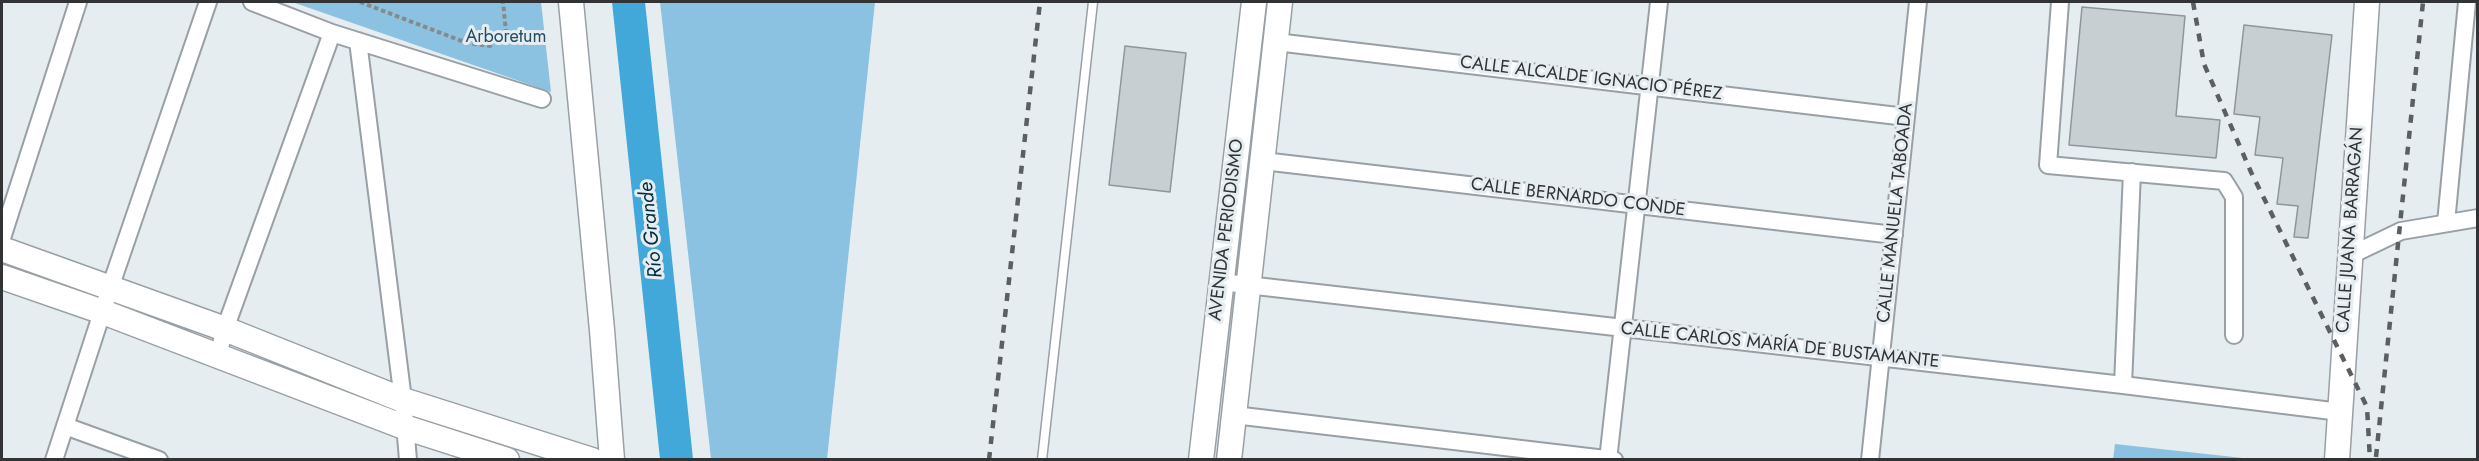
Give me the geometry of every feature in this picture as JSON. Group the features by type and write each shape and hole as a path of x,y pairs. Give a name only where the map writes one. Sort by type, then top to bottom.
{"street":[{"path":"2,238 78,2"},
{"path":"54,459 208,2"},
{"path":"252,2 332,33 542,99"},
{"path":"2,249 225,329 403,400 595,459 602,330 571,2"},
{"name":"AVENIDA PERIODISMO","path":"1202,459 1254,2"},
{"name":"AVENIDA PERIODISMO","path":"1229,459 1280,2"},
{"path":"1234,416 1610,459 1659,2"},
{"name":"CALLE MANUELA TABOADA","path":"1870,459 1918,2"},
{"path":"2060,2 2048,165 2224,181 2234,197 2234,335"},
{"name":"CALLE JUANA BARRAGÁN","path":"2337,459 2367,2"},
{"path":"2446,223 2468,2"},
{"path":"218,355 225,329 332,33"},
{"path":"358,41 403,400 408,459"},
{"name":"CALLE ALCALDE IGNACIO PÉREZ","path":"1276,42 1906,117"},
{"name":"CALLE BERNARDO CONDE","path":"1263,161 1894,235"},
{"path":"2123,385 2132,172"},
{"path":"2349,256 2401,231 2478,218"},
{"path":"2,277 103,312 404,427 507,459"},
{"name":"CALLE CARLOS MARÍA DE BUSTAMANTE","path":"1221,282 2340,412"},
{"path":"65,426 159,459"}],"lane":[{"path":"1042,459 1093,2"}],"path":[{"path":"360,2 467,43 490,46 506,32 503,2"}],"green space":[{"name":"Arboretum","path":"292,2 541,2 551,92"},
{"path":"660,2 875,2 827,459 711,459"},
{"path":"2115,444 2252,459 2113,459"}],"water":[{"name":"Río Grande","path":"612,2 645,2 693,459 660,459"}],"building":[{"path":"2082,7 2185,16 2176,116 2220,120 2216,158 2069,145"},
{"path":"2244,25 2332,35 2308,238 2294,237 2298,206 2277,204 2283,158 2255,155 2260,117 2234,114"},
{"path":"1125,46 1186,53 1170,192 1109,185"}],"railway":[{"path":"989,460 1040,2"},
{"path":"2193,2 2204,64 2251,172 2367,407 2370,460"},
{"path":"2376,457 2423,2"}]}
